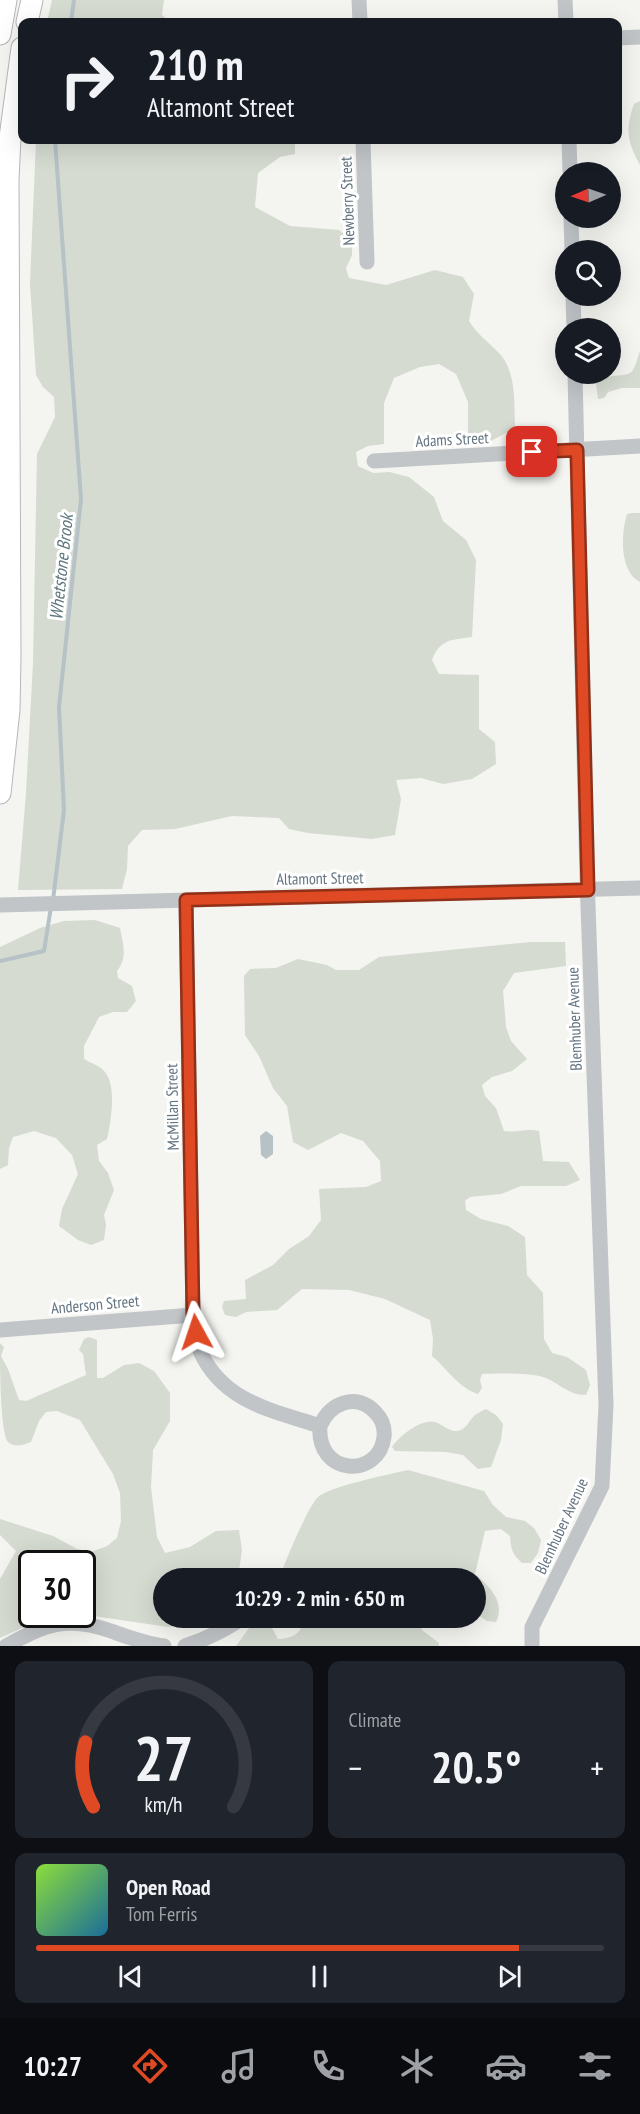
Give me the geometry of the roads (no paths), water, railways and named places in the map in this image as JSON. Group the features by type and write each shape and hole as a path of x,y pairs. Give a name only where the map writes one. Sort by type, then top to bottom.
{"highway":[{"path":"0,34 6,0"},
{"path":"28,18 32,0"},
{"path":"0,793 9,710 10,657 8,180 10,138 18,78"}],"street":[{"path":"359,0 360,18"},
{"path":"566,0 566,18"},
{"path":"622,38 640,37"},
{"name":"Newberry Street","path":"363,144 367,262"},
{"path":"569,144 570,162"},
{"name":"Blemhuber Avenue","path":"532,1646 532,1627 602,1486 606,1405 588,890 575,384"},
{"name":"Adams Street","path":"374,461 640,446"},
{"name":"Altamont Street","path":"8,905 640,888"},
{"name":"McMillan Street","path":"186,900 193,1314 198,1349 214,1375 238,1396 268,1409 320,1426"},
{"name":"Anderson Street","path":"0,1330 193,1314"},
{"path":"351,1401 362,1403 378,1415 383,1425 382,1446 368,1462 358,1466 337,1463 322,1447 319,1437 320,1426 332,1408 341,1403 351,1401"},
{"path":"6,1646 36,1629 62,1622 106,1629 164,1646"},
{"path":"185,1646 206,1640 229,1628"}],"waterway":[{"name":"Whetstone Brook","path":"72,18 74,0"},
{"name":"Whetstone Brook","path":"53,900 64,810 59,707 81,499 55,144"},
{"name":"Whetstone Brook","path":"0,961 44,951 51,907"}]}
